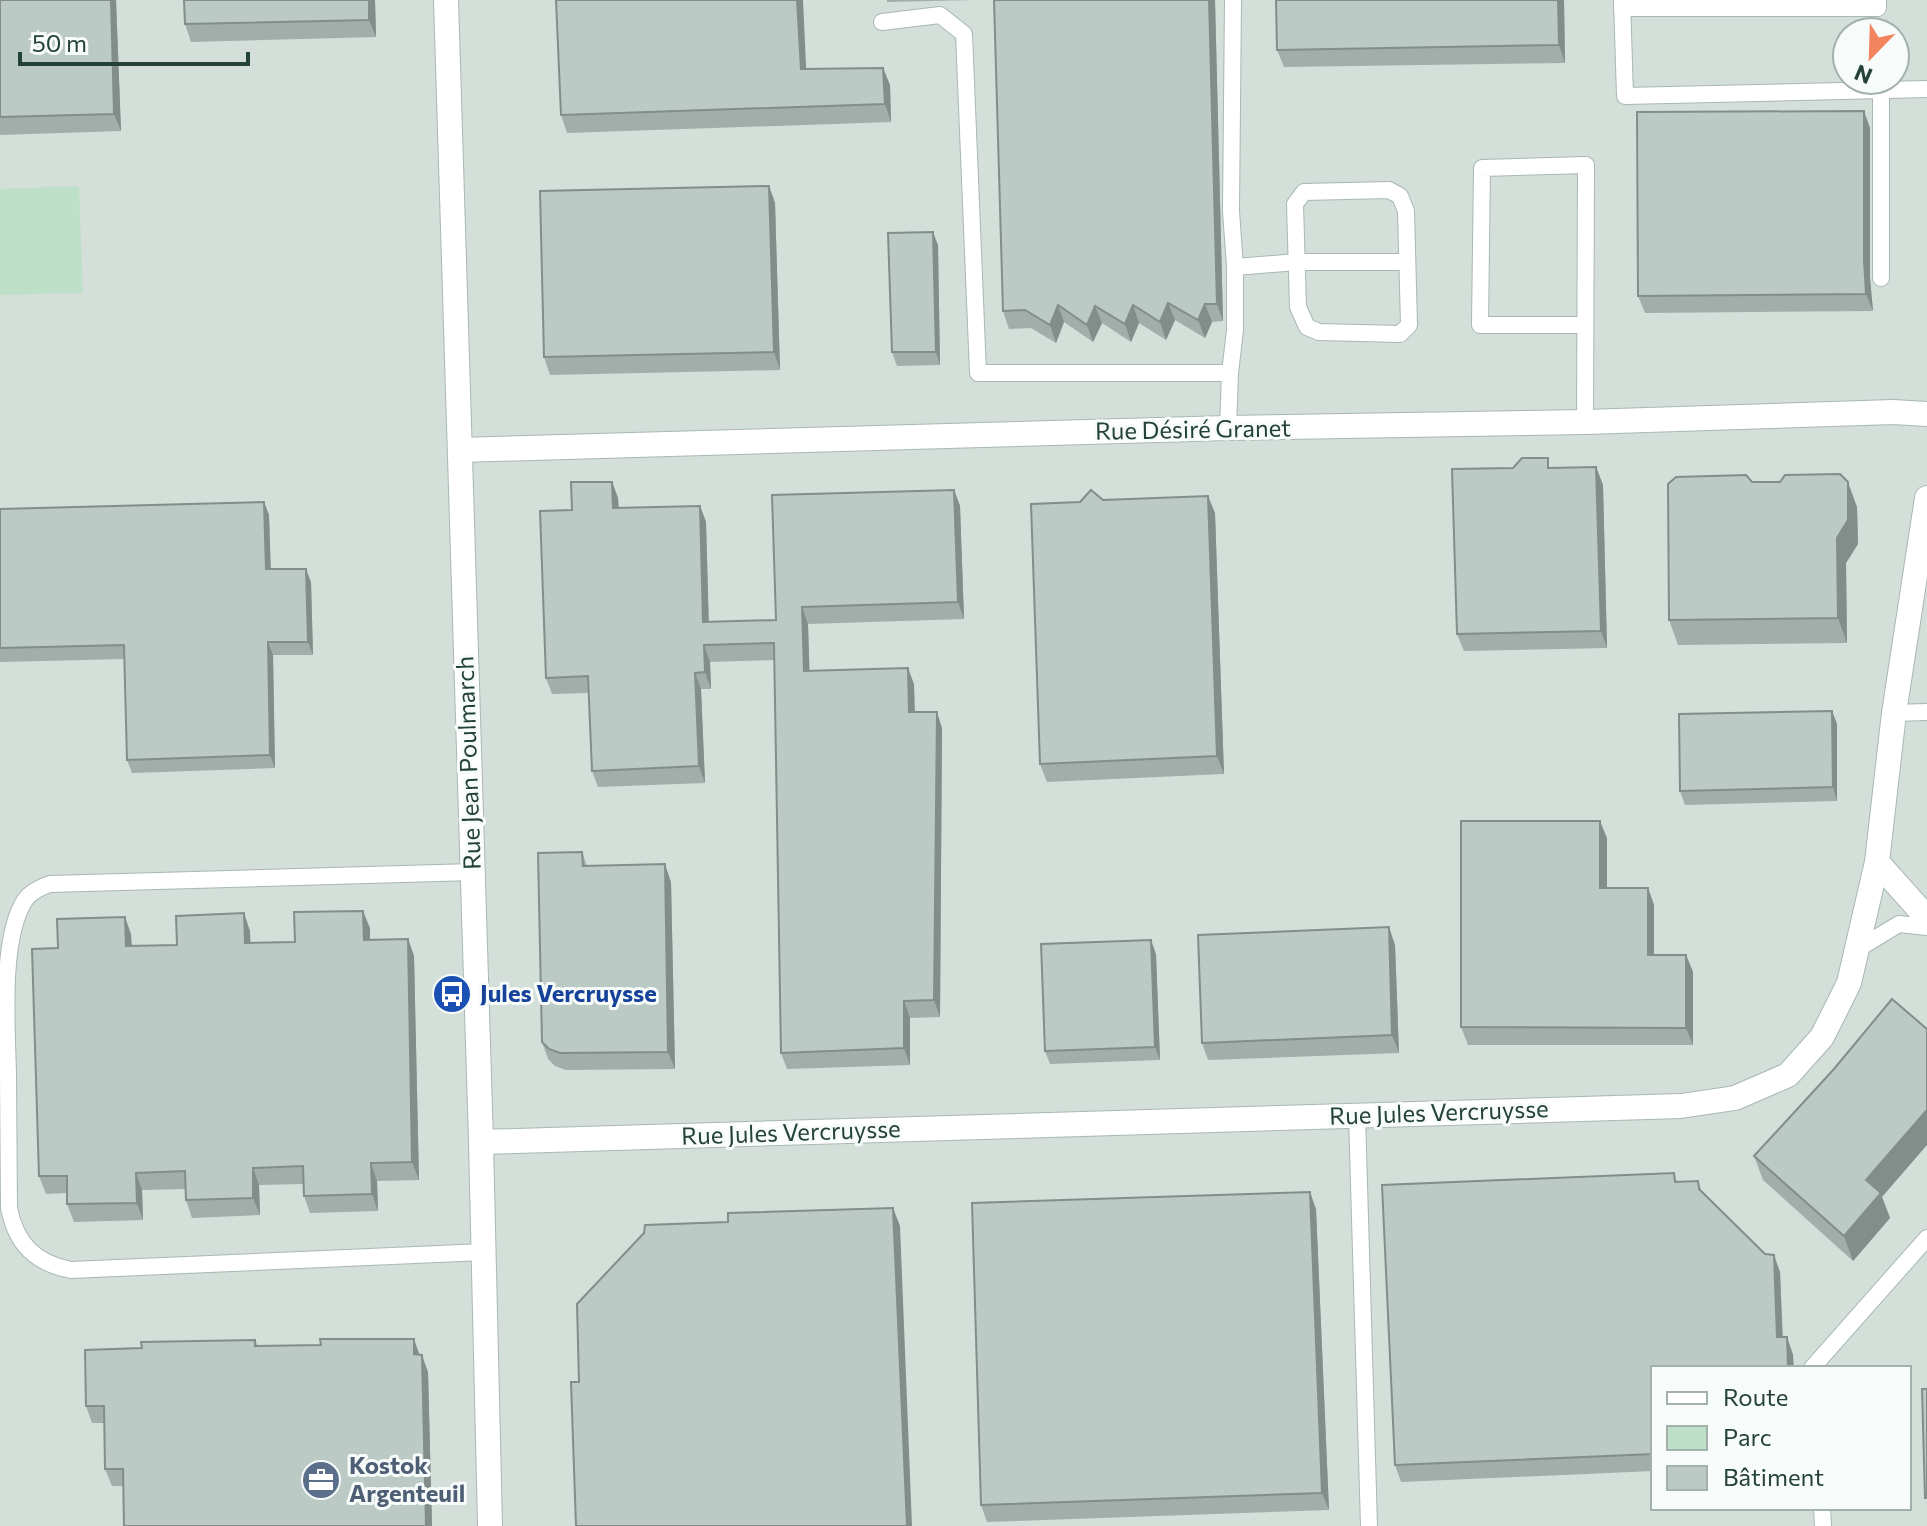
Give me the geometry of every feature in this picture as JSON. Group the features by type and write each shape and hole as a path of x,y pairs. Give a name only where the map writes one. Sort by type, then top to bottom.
{"street":[{"name":"Rue Jean Poulmarch","path":"446,0 490,1526"},
{"name":"Rue Désiré Granet","path":"460,450 1228,428 1585,422 1893,412 1927,414"},
{"name":"Rue Jules Vercruysse","path":"481,1142 1681,1106 1735,1098 1788,1075 1822,1037 1849,983 1877,862 1894,713 1927,498"},
{"path":"1877,862 1927,918"}],"lane":[{"path":"1228,428 1235,330 1231,211 1233,0"},
{"path":"1831,91 1625,96 1622,4 1878,8 1878,0"},
{"path":"882,22 940,15 964,34 978,373 1230,373"},
{"path":"1881,96 1881,278"},
{"path":"1585,325 1480,325 1482,168 1586,165 1585,422"},
{"path":"1389,190 1400,196 1406,211 1407,262 1409,325 1400,334 1319,332 1307,327 1298,307 1295,204 1304,192 1389,190"},
{"path":"1235,267 1297,262 1407,262"},
{"path":"1894,713 1927,712"},
{"path":"473,872 50,884 39,888 25,899 9,949 9,1208 13,1227 33,1254 51,1266 71,1270 484,1252"},
{"path":"1856,950 1899,924 1927,927"},
{"path":"1357,1115 1369,1526"},
{"path":"1814,1366 1927,1238"}],"shaded area":[{"path":"0,0 1927,0 1927,1526 0,1526"}],"green space":[{"path":"79,186 83,293 0,295 0,189"}],"building":[{"path":"0,0 111,0 114,114 0,117"},
{"path":"184,0 369,0 369,20 185,24"},
{"path":"556,0 797,0 801,69 883,68 885,104 561,115"},
{"path":"994,0 1209,0 1217,304 1205,304 1198,320 1168,303 1160,322 1133,305 1125,324 1095,306 1087,325 1058,305 1050,325 1025,310 1003,311"},
{"path":"1276,0 1558,0 1559,45 1277,50"},
{"path":"1864,111 1866,294 1638,296 1637,112"},
{"path":"769,186 774,352 544,357 540,191"},
{"path":"933,232 936,352 892,352 888,233"},
{"path":"1522,458 1548,458 1548,468 1596,467 1601,631 1457,634 1452,469 1513,468"},
{"path":"1840,474 1848,482 1848,520 1837,538 1838,618 1669,620 1668,484 1676,477 1746,475 1752,482 1780,482 1785,475"},
{"path":"571,482 612,482 613,508 700,506 703,622 776,620 772,495 954,490 958,602 802,607 804,671 908,668 909,712 937,712 934,1000 904,1001 904,1048 781,1053 774,643 704,645 705,672 695,673 699,766 592,771 588,676 546,678 540,511 572,510"},
{"path":"1091,490 1103,500 1208,496 1217,756 1040,764 1031,504 1080,502"},
{"path":"264,502 266,569 306,569 308,642 268,642 270,755 127,760 124,645 0,648 0,509"},
{"path":"1832,711 1833,787 1680,791 1679,714"},
{"path":"1461,821 1600,821 1600,888 1648,888 1648,955 1686,955 1686,1028 1461,1027"},
{"path":"582,852 583,866 665,864 668,1052 560,1053 542,1042 538,853"},
{"path":"363,911 364,940 408,939 412,1162 371,1163 372,1194 304,1196 303,1166 253,1168 253,1198 186,1200 185,1171 136,1173 137,1203 67,1204 67,1176 39,1176 32,949 58,948 57,919 125,917 126,946 177,945 176,916 244,913 245,943 295,942 294,912"},
{"path":"1389,927 1392,1035 1202,1043 1198,935"},
{"path":"1151,940 1155,1047 1045,1051 1041,944"},
{"path":"1892,999 1927,1029 1927,1110 1866,1180 1881,1193 1844,1236 1754,1156 1834,1069"},
{"path":"1674,1173 1675,1182 1698,1181 1699,1189 1765,1254 1774,1255 1777,1337 1787,1337 1788,1366 1651,1366 1651,1454 1395,1465 1382,1185"},
{"path":"1310,1192 1322,1493 981,1505 972,1203"},
{"path":"893,1208 907,1526 576,1526 571,1382 579,1382 577,1304 644,1233 645,1225 728,1222 728,1213"},
{"path":"320,1339 414,1339 414,1354 422,1355 426,1526 124,1526 123,1469 105,1469 104,1406 86,1406 85,1350 142,1348 141,1342 255,1340 255,1346 321,1345"},
{"path":"1922,1389 1927,1389 1927,1498 1925,1498"}],"place":[{"name":"Jules Vercruysse","path":"452,994"},
{"name":"Kostok Argenteuil","path":"321,1480"}]}
